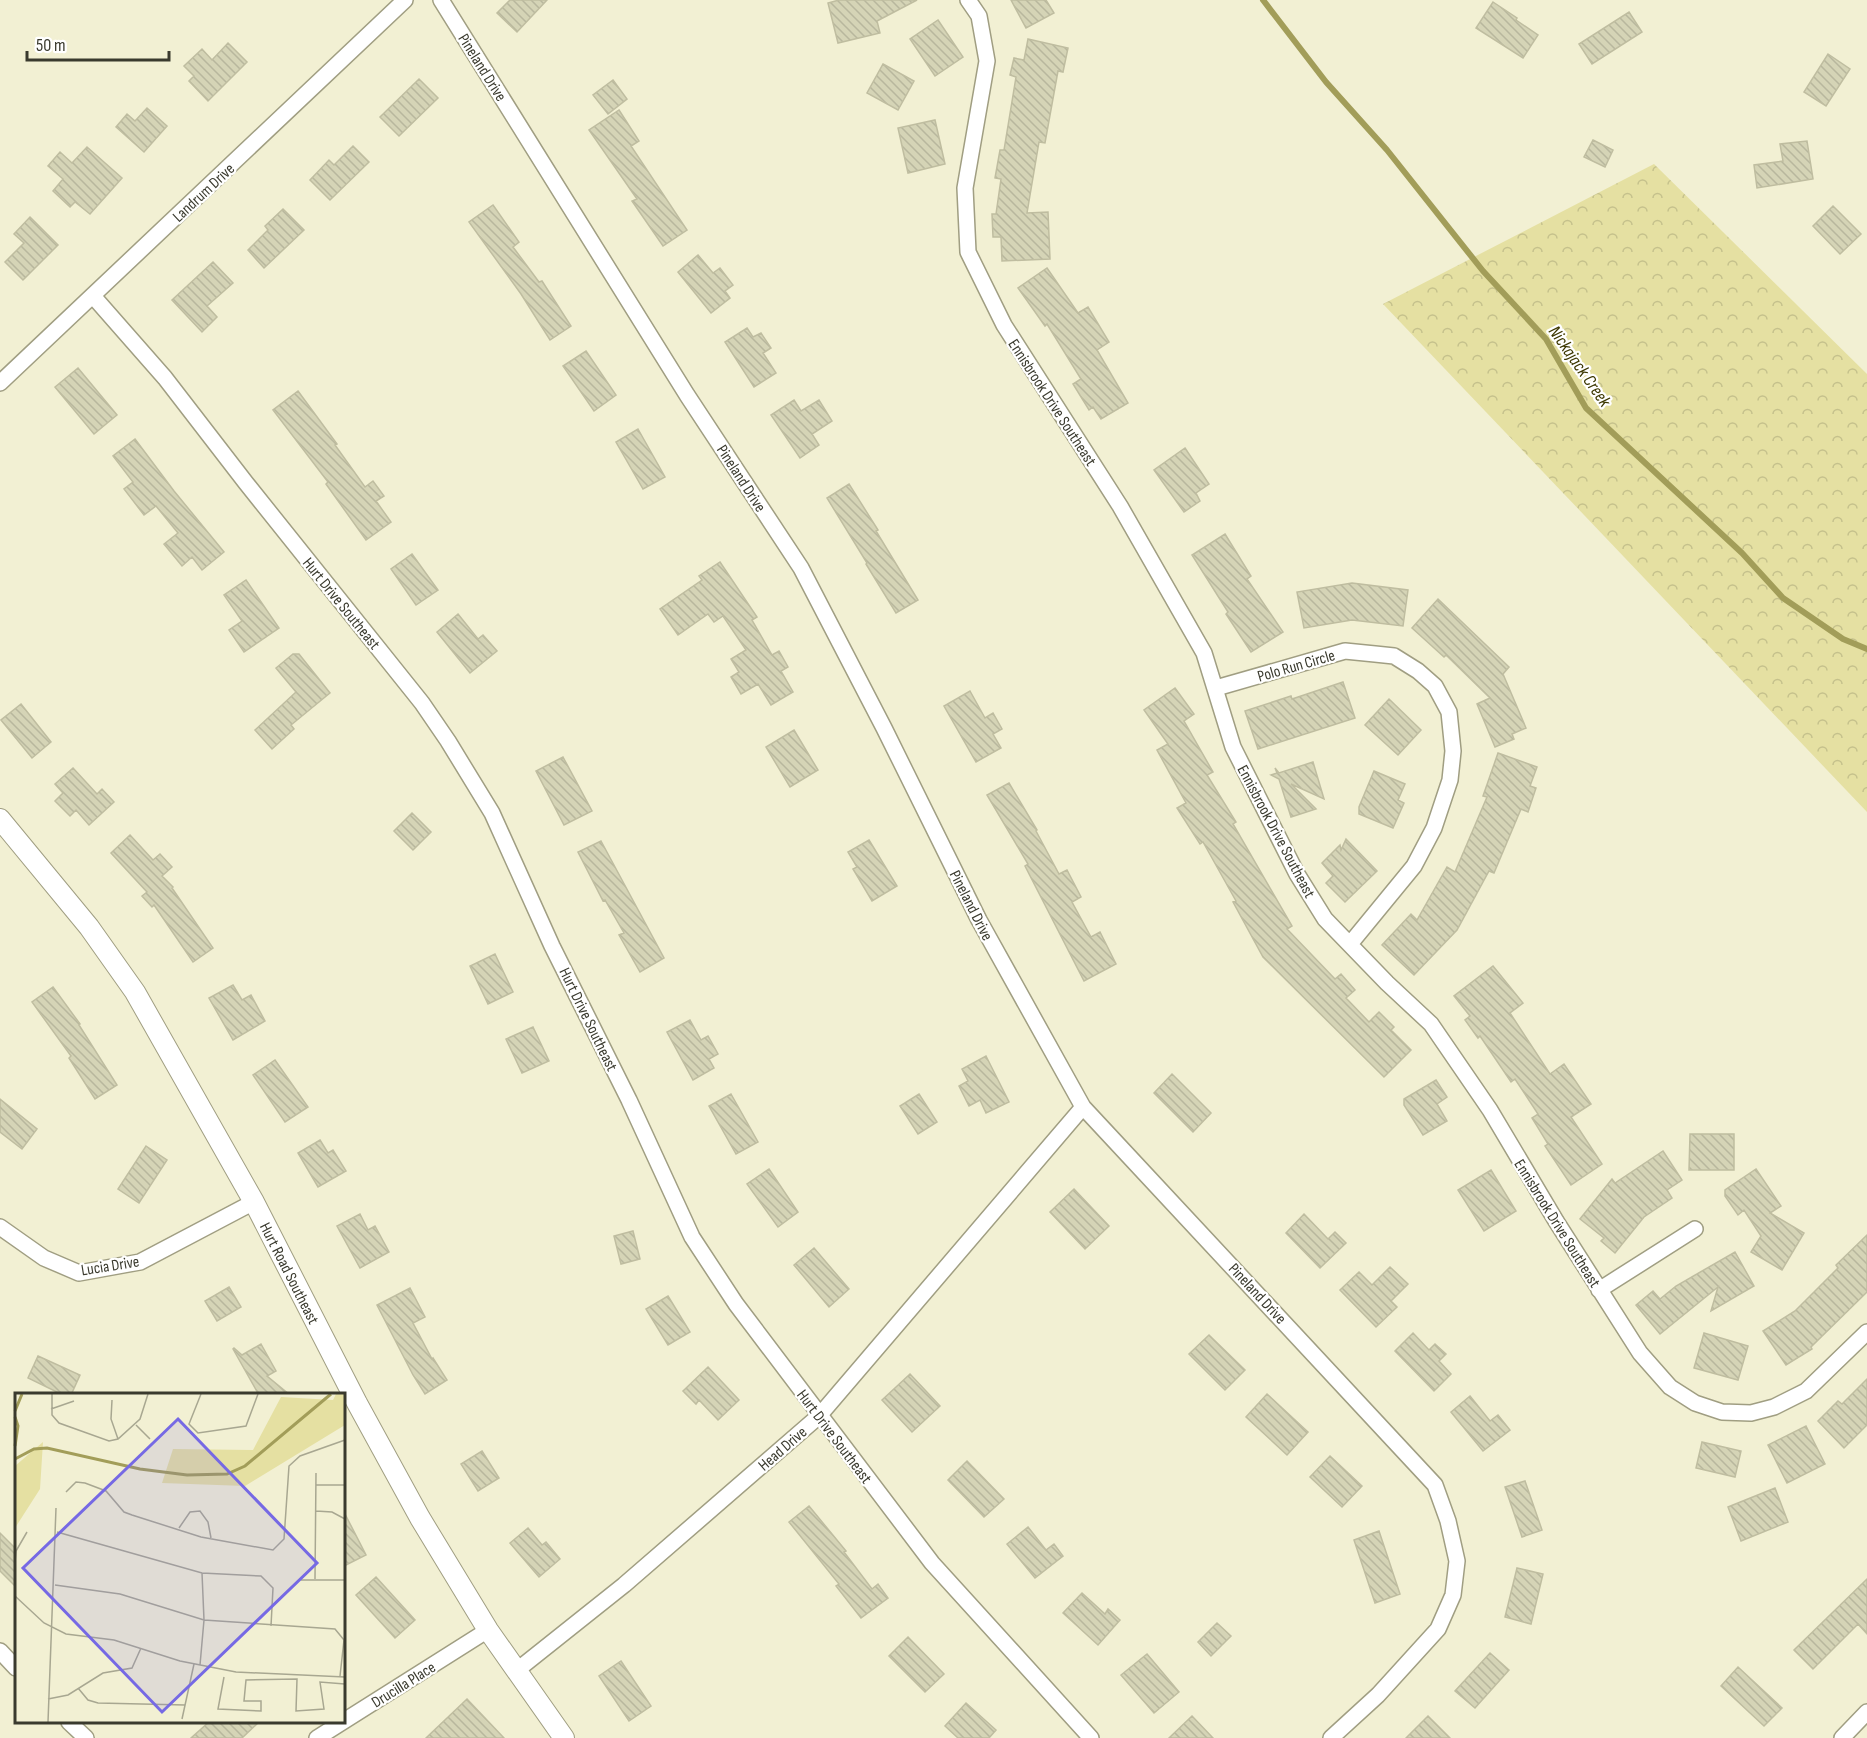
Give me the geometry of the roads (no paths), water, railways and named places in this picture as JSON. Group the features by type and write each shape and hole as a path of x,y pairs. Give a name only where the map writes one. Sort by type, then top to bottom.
{"street":[{"name":"Landrum Drive","path":"0,383 405,0"},
{"name":"Pineland Drive","path":"441,0 687,395 801,568 979,920 1083,1107 1435,1485 1448,1521 1457,1561 1453,1595 1438,1629 1378,1695 1331,1738"},
{"name":"Ennisbrook Drive Southeast","path":"968,0 979,16 987,61 965,188 968,252 1004,325 1120,506 1204,653 1233,747 1297,874 1325,919 1387,983 1431,1024 1490,1110 1556,1221 1640,1353 1670,1387 1695,1403 1722,1412 1751,1413 1774,1407 1806,1391 1867,1332"},
{"name":"Hurt Drive Southeast","path":"93,296 165,378 422,703 447,741 492,813 552,946 629,1100 692,1237 736,1304 932,1563 1090,1738"},
{"name":"Polo Run Circle","path":"1216,688 1345,651 1375,654 1394,656 1418,671 1435,686 1449,712 1452,751 1450,780 1434,828 1414,866 1350,944"},
{"name":"Hurt Road Southeast","path":"0,819 89,927 135,992 254,1202 387,1460 420,1518 488,1630 564,1738"},
{"name":"Head Drive","path":"516,1671 624,1585 819,1416 1083,1107"},
{"name":"Lucia Drive","path":"0,1227 44,1258 78,1273 141,1262 254,1202"},
{"path":"1599,1290 1695,1229"},
{"name":"Drucilla Place","path":"345,1720 488,1630"},
{"path":"0,1651 15,1667"},
{"path":"1842,1738 1867,1712"},
{"path":"70,1723 86,1738"},
{"name":"Drucilla Place","path":"317,1738 341,1723"}],"waterway":[{"name":"Nickajack Creek","path":"1263,0 1326,82 1387,150 1483,271 1546,339 1586,408 1742,553 1783,598 1843,639 1867,649"}]}
